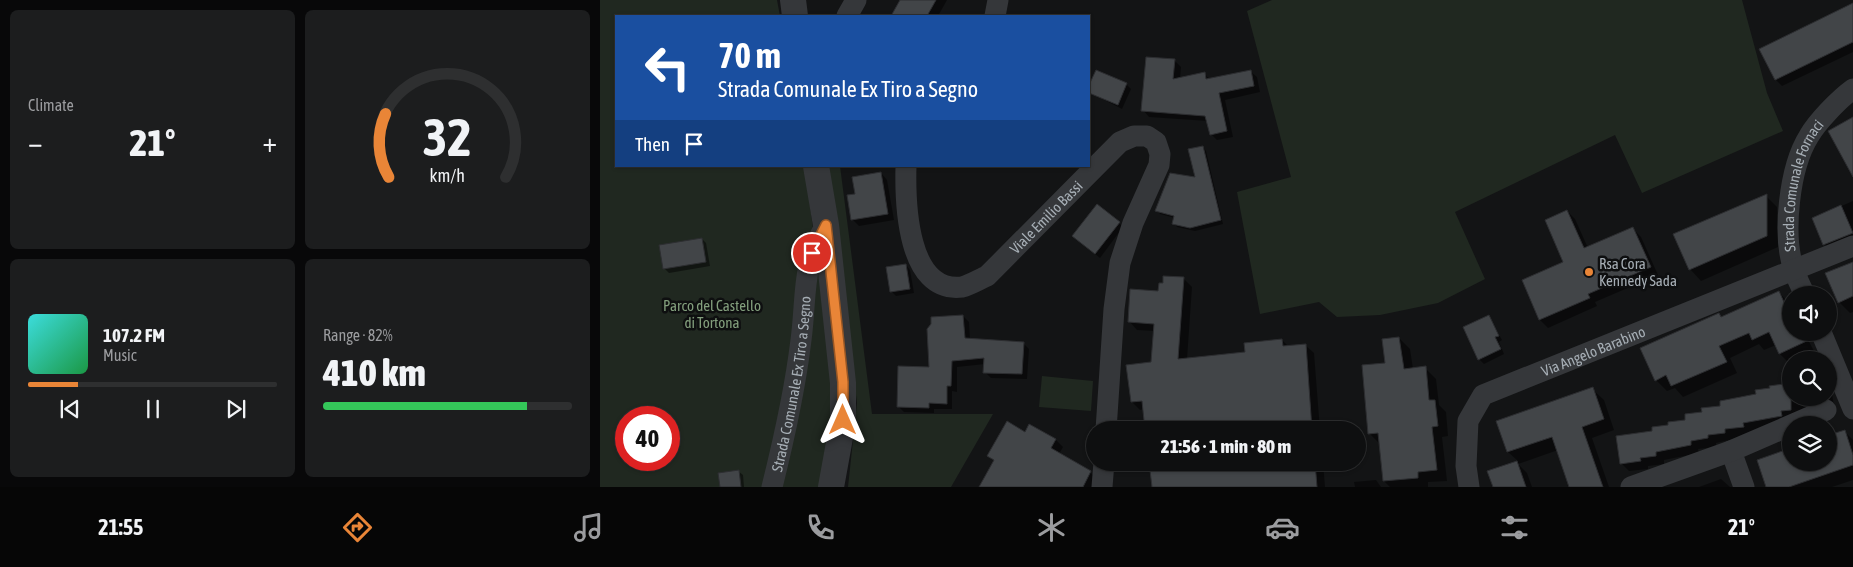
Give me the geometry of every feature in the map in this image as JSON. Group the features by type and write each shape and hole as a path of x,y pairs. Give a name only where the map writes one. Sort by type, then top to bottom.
{"street":[{"path":"793,0 795,15"},
{"path":"848,15 856,0"},
{"path":"995,15 998,0"},
{"name":"Strada Comunale Fornaci","path":"1801,286 1794,270 1787,232 1792,180 1808,136 1844,96 1853,89"},
{"name":"Viale Emilio Bassi","path":"906,167 912,246 923,270 937,283 962,286 987,276 1120,142 1134,136 1147,136 1156,142 1160,154 1159,165 1133,223 1120,263 1107,421"},
{"path":"816,167 826,225 843,382 843,420 831,487"},
{"name":"Strada Comunale Ex Tiro a Segno","path":"772,487 790,410 801,340 808,264 816,241 826,225"},
{"name":"Via Angelo Barabino","path":"1469,487 1466,466 1468,420 1483,395 1853,246"},
{"path":"1825,341 1852,403"},
{"path":"1631,487 1730,451 1826,410"},
{"path":"1730,451 1744,487"},
{"path":"1102,487 1103,471"}],"green space":[{"name":"Parco del Castello di Tortona","path":"600,0 777,0 780,15 615,15 615,167 805,167 834,393 826,487 600,487"},
{"path":"1272,0 1742,0 1767,93 1783,131 1642,193 1615,135 1455,212 1485,279 1438,303 1380,315 1337,317 1319,302 1260,314 1237,192 1291,177 1247,11"},
{"path":"827,167 840,167 872,414 993,414 951,487 848,487 857,403"},
{"path":"1042,376 1093,381 1091,411 1039,407"}],"building":[{"path":"900,0 936,0 928,15 892,15"},
{"path":"1853,3 1853,42 1775,80 1759,49"},
{"path":"1146,57 1175,59 1173,79 1205,72 1206,79 1251,70 1254,86 1219,93 1227,131 1210,135 1205,116 1141,111"},
{"path":"1096,70 1127,83 1118,105 1090,93 1090,83"},
{"path":"1853,117 1853,177 1828,131"},
{"path":"1203,146 1221,220 1190,228 1172,224 1174,216 1155,211 1170,173 1195,177 1188,149"},
{"path":"881,172 888,214 851,220 847,195 855,194 852,177"},
{"path":"1767,194 1767,236 1689,270 1673,234"},
{"path":"1097,204 1120,222 1095,254 1072,236"},
{"path":"1841,205 1853,233 1823,245 1812,218"},
{"name":"Rsa Cora Kennedy Sada","path":"1567,210 1584,248 1633,227 1651,267 1588,294 1590,298 1539,320 1522,280 1563,262 1545,220"},
{"path":"702,238 706,262 663,269 659,245"},
{"path":"1853,262 1853,296 1838,303 1837,286 1831,286 1825,273"},
{"path":"906,264 910,289 890,292 886,267"},
{"path":"1163,276 1184,277 1178,359 1245,352 1244,343 1282,339 1283,346 1306,344 1311,421 1144,421 1142,401 1131,402 1126,365 1151,362 1154,324 1128,322 1130,289 1158,291 1159,283 1163,283"},
{"path":"1779,291 1782,298 1782,341 1807,341 1779,354 1769,332 1752,340 1749,333 1719,346 1727,362 1671,386 1666,375 1655,381 1640,348 1719,313 1721,317"},
{"path":"963,315 965,338 1024,342 1022,374 983,373 984,358 952,361 951,386 947,386 947,404 929,403 929,408 897,407 898,366 929,367 927,329 931,324 931,317"},
{"path":"1489,315 1499,336 1495,337 1501,349 1478,360 1463,327"},
{"path":"1399,337 1404,369 1426,366 1429,400 1435,400 1438,426 1432,427 1437,470 1418,472 1418,478 1383,481 1378,433 1368,434 1362,365 1385,363 1382,339"},
{"path":"1782,384 1782,406 1791,406 1791,410 1781,411 1782,416 1743,423 1744,427 1725,429 1725,433 1708,435 1708,438 1691,441 1691,445 1656,452 1656,456 1640,458 1641,461 1620,464 1616,436 1652,431 1652,427 1668,425 1668,422 1685,420 1685,414 1702,412 1701,408 1720,406 1720,401 1756,394 1755,390 1770,388 1769,386"},
{"path":"1593,387 1604,419 1582,427 1603,487 1569,487 1552,437 1507,452 1496,421"},
{"path":"1007,421 1025,432 1029,424 1056,439 1051,448 1086,468 1086,471 1091,471 1083,487 979,487 994,460 987,456"},
{"path":"1845,430 1853,455 1853,465 1837,470 1837,432"},
{"path":"1782,451 1782,471 1836,471 1789,487 1766,487 1757,460"},
{"path":"1517,461 1526,487 1493,487 1487,471"},
{"path":"739,470 741,487 720,487 718,473"},
{"path":"1150,471 1316,471 1317,487 1152,487"}],"place":[{"name":"Rsa Cora Kennedy Sada","path":"1589,272"}],"route":[{"path":"812,253 816,241 826,225 843,382 843,420"}]}
